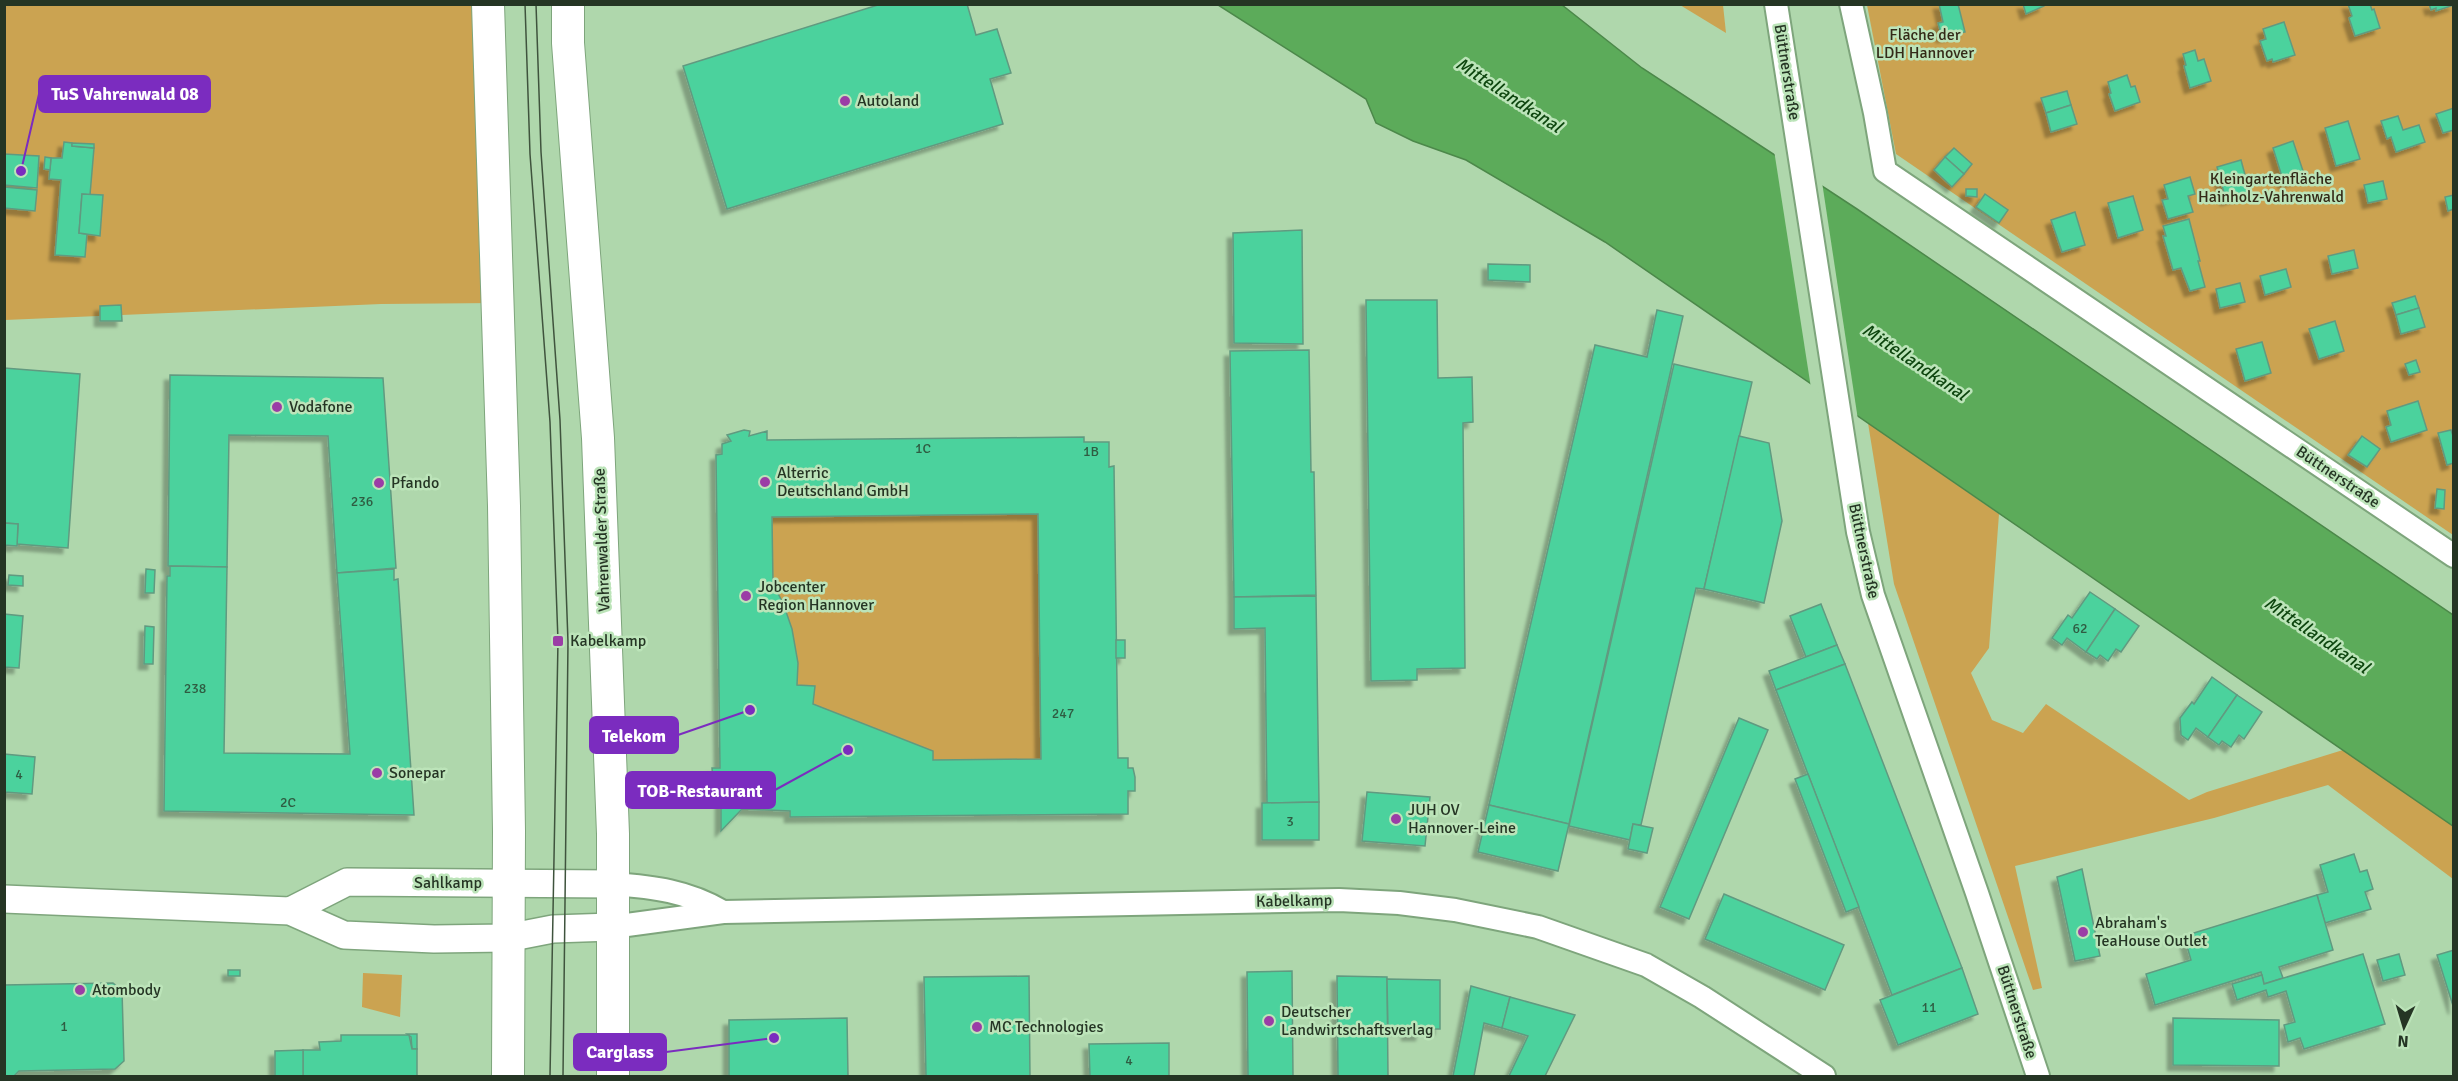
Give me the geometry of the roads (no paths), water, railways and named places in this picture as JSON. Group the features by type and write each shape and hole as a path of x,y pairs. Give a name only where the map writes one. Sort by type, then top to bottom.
{"main road":[{"path":"488,4 504,506 509,883 508,1077"},
{"name":"Vahrenwalder Straße","path":"568,4 568,43 598,438 613,834 613,1077"}],"street":[{"name":"Büttnerstraße","path":"1776,4 1858,532 1873,595 1977,893 2038,1077"},
{"name":"Büttnerstraße","path":"1851,4 1885,171 2454,556"},
{"name":"Sahlkamp","path":"290,911 347,882 613,884"},
{"name":"Kabelkamp","path":"613,884 654,887 702,899 723,912"},
{"name":"Sahlkamp","path":"4,899 290,911 344,935 434,939 507,938 553,929 612,927"},
{"name":"Kabelkamp","path":"612,927 723,912 1339,900 1399,903 1455,910 1538,927 1646,965 1702,997 1824,1077"}],"water":[{"name":"Mittellandkanal","path":"1218,5 1562,5 1642,68 1857,209 2453,615 2453,826 1605,242 1466,160 1413,141 1376,123 1366,99"}],"tram line":[{"path":"525,4 530,154 550,422 558,641 550,1076"},
{"path":"536,4 541,152 560,420 568,642 563,1076"}],"place":[{"name":"Autoland","path":"845,101"},
{"name":"TuS Vahrenwald 08","path":"21,171"},
{"name":"Vodafone","path":"277,407"},
{"name":"Alterric Deutschland GmbH","path":"765,482"},
{"name":"Pfando","path":"379,483"},
{"name":"Jobcenter Region Hannover","path":"746,596"},
{"name":"Kabelkamp","path":"558,641"},
{"name":"Telekom","path":"750,710"},
{"name":"TOB-Restaurant","path":"848,750"},
{"name":"Sonepar","path":"377,773"},
{"name":"JUH OV Hannover-Leine","path":"1396,819"},
{"name":"Abraham's TeaHouse Outlet","path":"2083,932"},
{"name":"Atombody","path":"80,990"},
{"name":"Deutscher Landwirtschaftsverlag","path":"1269,1021"},
{"name":"MC Technologies","path":"977,1027"},
{"name":"Carglass","path":"774,1038"}],"park label":[{"name":"Fläche der LDH Hannover","path":"1925,44"},
{"name":"Kleingartenfläche Hainholz-Vahrenwald","path":"2271,188"}]}
